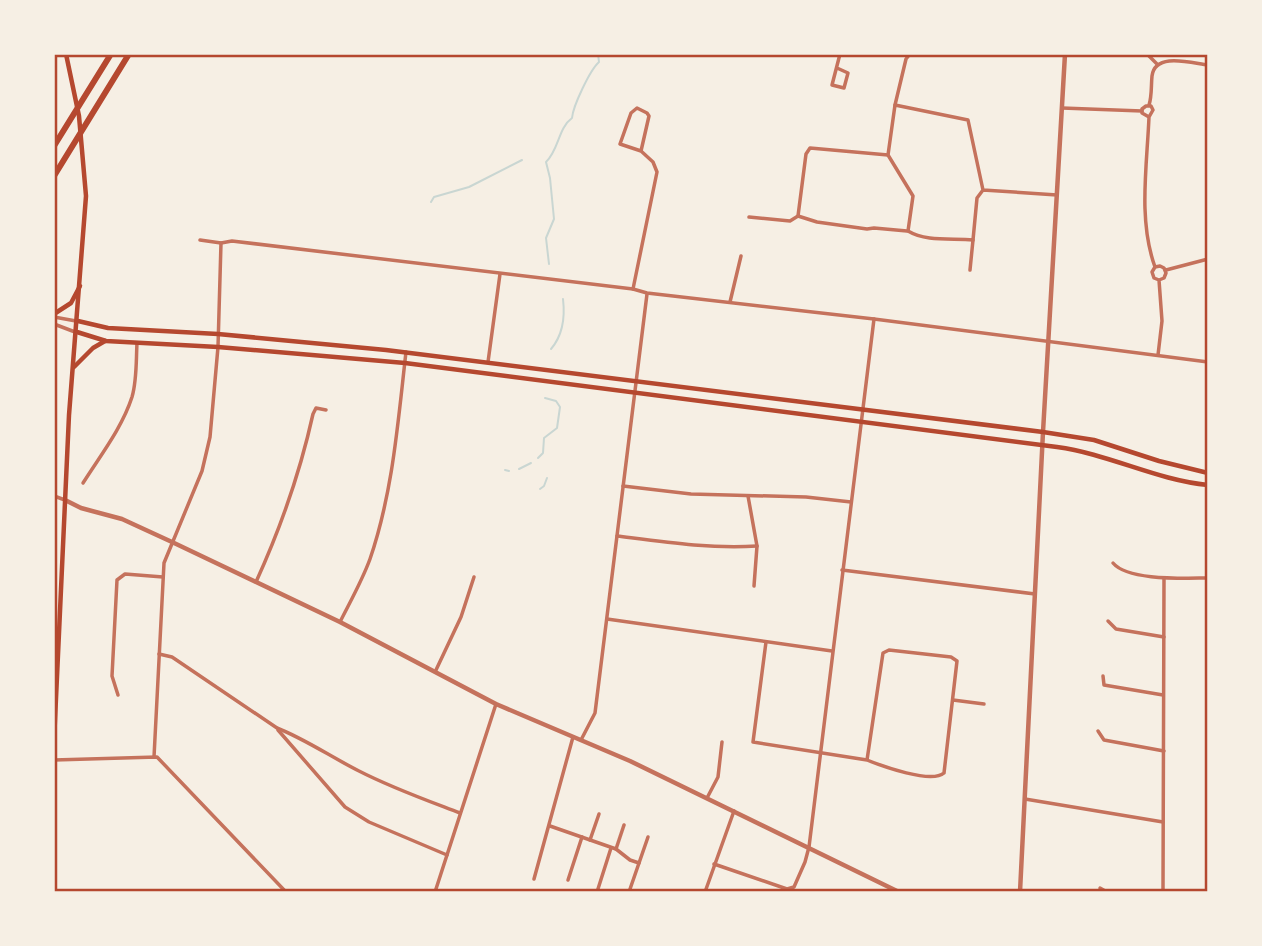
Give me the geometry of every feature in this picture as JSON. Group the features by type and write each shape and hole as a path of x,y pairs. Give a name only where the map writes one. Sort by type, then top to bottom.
{"highway":[{"path":"54,146 110,54"},
{"path":"54,176 129,54"}],"main road":[{"path":"54,742 65,500 86,196 85,170 66,54"},
{"path":"54,316 71,303 81,286"},
{"path":"78,321 119,329 218,334 406,352 1043,432 1105,443 1158,461 1208,473"},
{"path":"77,332 106,341 218,347 405,363 1043,445 1084,451 1168,478 1208,485"},
{"path":"73,368 93,348 106,341"}],"street":[{"path":"836,68 848,73 844,88 832,85 836,68 840,54"},
{"path":"908,231 913,196 888,155 895,105 906,59 910,54"},
{"path":"1020,892 1065,54"},
{"path":"1147,54 1157,64"},
{"path":"1149,106 1153,73 1157,64 1166,61 1208,65"},
{"path":"895,105 968,120 983,190 977,198 970,270"},
{"path":"1142,111 1149,106"},
{"path":"1149,106 1153,108 1153,113 1149,117 1145,227 1148,248 1155,267 1152,275 1159,280"},
{"path":"1062,107 1142,111"},
{"path":"633,289 657,172 653,162 641,151 621,144 631,113 637,108 649,116 641,151"},
{"path":"1142,111 1144,116 1149,117"},
{"path":"798,216 806,153 810,148 888,155"},
{"path":"983,190 1057,195"},
{"path":"749,216 790,221 798,216 817,222 867,229 908,231 914,235 941,239 973,240"},
{"path":"200,240 221,243 232,241 633,289 647,293 1208,362"},
{"path":"154,757 166,557 205,461 214,411 221,243"},
{"path":"730,302 741,257"},
{"path":"1166,271 1208,258"},
{"path":"1155,267 1162,267 1166,271"},
{"path":"1159,280 1164,278 1166,271"},
{"path":"488,362 500,274"},
{"path":"1158,355 1162,321 1159,280"},
{"path":"581,740 595,713 647,293"},
{"path":"54,316 78,321"},
{"path":"715,864 791,889 805,862 874,319"},
{"path":"54,324 77,332"},
{"path":"83,482 128,409 133,394 137,343"},
{"path":"340,622 367,567 381,521 390,477 406,352"},
{"path":"256,582 289,504 303,460 313,414 316,408 326,410"},
{"path":"623,486 691,494 806,497 851,502"},
{"path":"54,496 81,508 122,519 172,542 340,622 436,670 496,704 630,761 899,892"},
{"path":"748,496 757,545 754,586"},
{"path":"617,536 695,546 729,548 757,545"},
{"path":"1114,563 1123,570 1164,578 1208,578"},
{"path":"842,570 1035,594"},
{"path":"118,695 112,676 117,580 125,574 163,577"},
{"path":"436,670 461,617 474,577"},
{"path":"1163,892 1164,578"},
{"path":"607,620 832,651"},
{"path":"1108,621 1116,629 1164,637"},
{"path":"766,642 753,742 820,751 867,760 906,772 941,777 957,665 954,659 886,650 881,656 867,760"},
{"path":"159,654 172,657 277,728 372,778 460,813"},
{"path":"1103,676 1104,685 1163,695"},
{"path":"953,700 984,704"},
{"path":"435,892 496,704"},
{"path":"277,728 287,743 345,807 369,822 447,855"},
{"path":"1098,731 1104,740 1164,751"},
{"path":"534,879 573,737"},
{"path":"707,798 718,777 722,742"},
{"path":"54,760 154,757 161,761 286,892"},
{"path":"1025,799 1163,822"},
{"path":"705,892 734,811"},
{"path":"590,840 599,814"},
{"path":"597,892 624,825"},
{"path":"550,827 614,849 639,863"},
{"path":"568,880 582,837"},
{"path":"629,892 648,837"},
{"path":"1100,888 1107,892"}],"waterway":[{"path":"549,264 546,238 554,219 546,162 564,127 572,118 575,105 591,72 599,62 598,54"},
{"path":"431,202 434,197 469,187 522,160"},
{"path":"551,349 562,325 563,299"},
{"path":"538,458 543,453 544,438 557,428 560,407 556,401 545,398"},
{"path":"519,469 531,463"},
{"path":"505,470 509,471"},
{"path":"540,489 547,478"}]}
